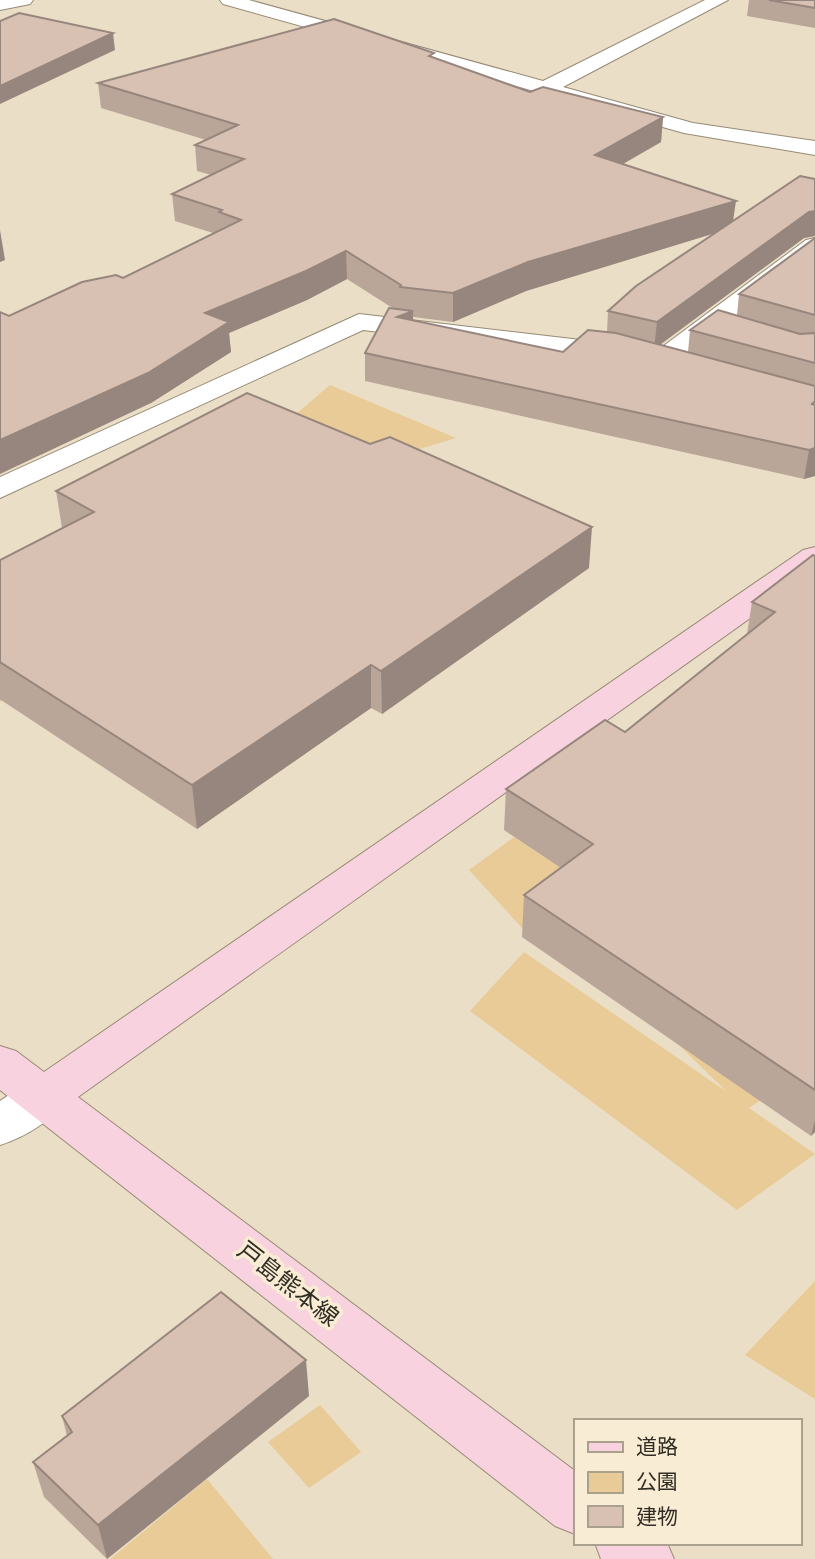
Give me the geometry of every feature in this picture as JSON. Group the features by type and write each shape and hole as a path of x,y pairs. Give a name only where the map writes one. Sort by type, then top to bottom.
{"street":[{"path":"0,5 24,0"},
{"path":"229,0 691,129 815,148"},
{"path":"547,87 719,0"},
{"path":"660,362 815,244"},
{"path":"0,489 359,322 615,350 686,369"},
{"path":"710,324 746,335"},
{"path":"0,1126 815,557"},
{"name":"戸島熊本線","path":"0,1064 574,1505"},
{"path":"627,1545 645,1559"}],"green space":[{"path":"330,385 456,438 377,462 288,421"},
{"path":"514,837 589,886 522,928 469,870"},
{"path":"577,946 815,1062 749,1108 815,1154 737,1210 470,1011 524,952 727,1092"},
{"path":"815,1281 815,1399 745,1355"},
{"path":"320,1405 361,1452 309,1488 268,1442"},
{"path":"207,1479 273,1559 110,1559"}],"building":[{"path":"769,0 815,0 815,8"},
{"path":"19,13 113,33 0,86 0,21"},
{"path":"334,19 434,53 429,56 530,92 543,87 663,117 595,155 736,201 528,262 453,293 400,287 401,285 346,251 306,271 205,313 229,322 148,373 0,440 0,312 9,316 82,282 116,275 123,278 241,220 219,212 222,210 172,194 244,159 195,145 238,125 98,83"},
{"path":"800,176 815,179 815,211 809,212 657,322 608,311 636,286"},
{"path":"815,238 815,315 739,294"},
{"path":"389,308 413,311 397,317 563,352 588,330 616,333 815,386 815,401 812,404 815,405 815,448 809,450 365,353"},
{"path":"718,310 800,334 815,333 815,363 690,330"},
{"path":"247,393 370,444 390,437 592,527 381,671 371,665 192,785 0,662 0,560 94,512 56,491"},
{"path":"813,555 815,1090 524,895 593,844 506,789 605,720 625,732 775,612 752,602"},
{"path":"221,1292 306,1360 98,1525 33,1462 72,1432 62,1416"}]}
